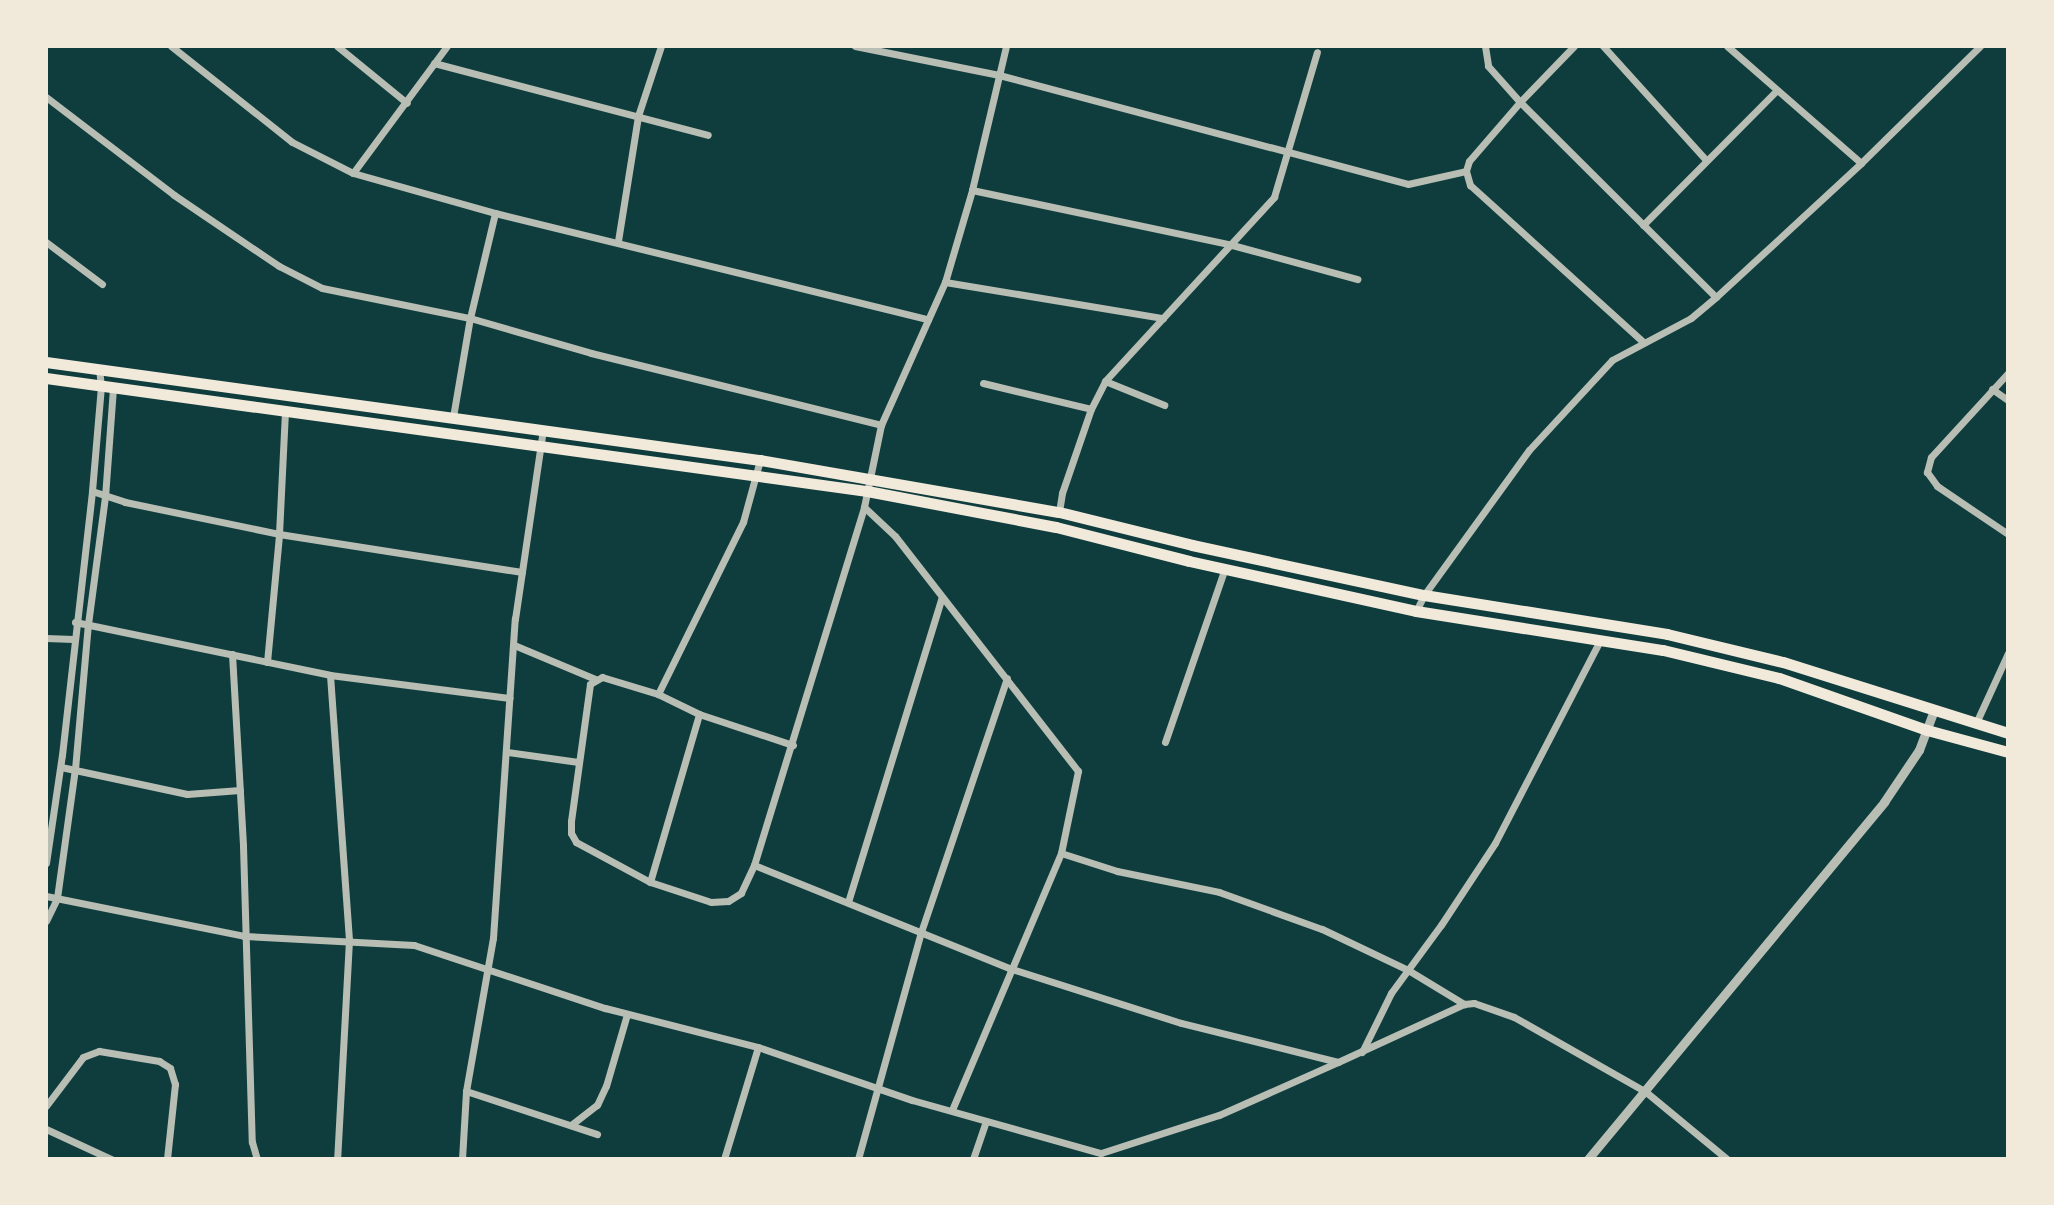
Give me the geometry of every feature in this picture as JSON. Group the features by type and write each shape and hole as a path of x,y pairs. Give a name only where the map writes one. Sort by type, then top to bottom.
{"main road":[{"path":"46,362 760,460 1059,512 1192,545 1424,595 1667,634 1783,662 2008,733"},
{"path":"46,378 867,491 1056,527 1416,611 1663,650 1779,678 1927,730 2008,752"},
{"path":"1779,678 1783,662"}],"street":[{"path":"171,46 292,142 353,173 495,213 928,319"},
{"path":"337,46 407,103"},
{"path":"353,173 447,46"},
{"path":"618,241 638,116 661,46"},
{"path":"855,46 999,75 1408,184 1466,171"},
{"path":"595,679 587,697 571,833 586,850 650,882 711,902 728,901 741,893 754,865 793,745 864,507 867,477 881,425 945,282 972,190 1006,46"},
{"path":"1485,46 1488,66 1520,102 1716,297"},
{"path":"1574,46 1469,161 1466,171 1470,185 1643,342"},
{"path":"1603,46 1706,160"},
{"path":"1727,46 1861,163"},
{"path":"1416,611 1424,595 1529,450 1612,360 1691,318 1716,297 1861,163 1980,46"},
{"path":"1059,512 1062,493 1091,409 1105,381 1274,197 1317,52"},
{"path":"434,63 708,135"},
{"path":"1643,225 1776,91"},
{"path":"46,97 174,195 279,266 322,288 470,318 591,353 881,425"},
{"path":"972,190 1232,245 1357,279"},
{"path":"453,417 470,318 495,213"},
{"path":"46,242 102,284"},
{"path":"945,282 1163,318"},
{"path":"46,921 57,898 75,769 88,624 105,497 107,388 99,368"},
{"path":"2008,373 1931,457 1927,472 1937,486 2008,534"},
{"path":"1105,381 1164,405"},
{"path":"983,383 1091,409"},
{"path":"46,863 61,767 75,622 107,388"},
{"path":"1992,389 2008,400"},
{"path":"267,662 279,534 285,411"},
{"path":"462,1159 466,1091 488,969 522,572 543,429"},
{"path":"658,694 743,522 760,460"},
{"path":"92,491 105,497 279,534 522,572"},
{"path":"864,507 895,536 1078,771 1061,853 1009,968 952,1110"},
{"path":"1165,742 1225,568"},
{"path":"848,902 942,597"},
{"path":"75,622 330,675 510,698"},
{"path":"46,638 73,639"},
{"path":"1362,1052 1391,993 1495,843 1599,642"},
{"path":"514,645 595,679 602,677 658,694 699,714 793,745"},
{"path":"1976,723 2008,653"},
{"path":"232,654 240,790 252,1142 257,1159"},
{"path":"330,675 349,940 337,1159"},
{"path":"858,1159 876,1085 921,932 1007,678"},
{"path":"1588,1159 1884,802 1919,750 1934,710"},
{"path":"650,882 699,714"},
{"path":"507,752 578,762"},
{"path":"61,767 187,794 240,790"},
{"path":"1061,853 1117,871 1219,892 1322,929 1408,970 1464,1004"},
{"path":"754,865 1009,968 1181,1023 1338,1062"},
{"path":"46,896 244,936 414,945 627,1014 758,1047 1098,1156 1219,1115 1464,1004 1474,1003 1514,1017 1646,1092 1727,1159"},
{"path":"571,1125 597,1105 606,1086 627,1014"},
{"path":"724,1159 758,1047"},
{"path":"46,1106 83,1057 99,1051 159,1061 170,1068 175,1084 167,1159"},
{"path":"466,1091 597,1134"},
{"path":"973,1159 986,1121"},
{"path":"46,1129 111,1159"}]}
